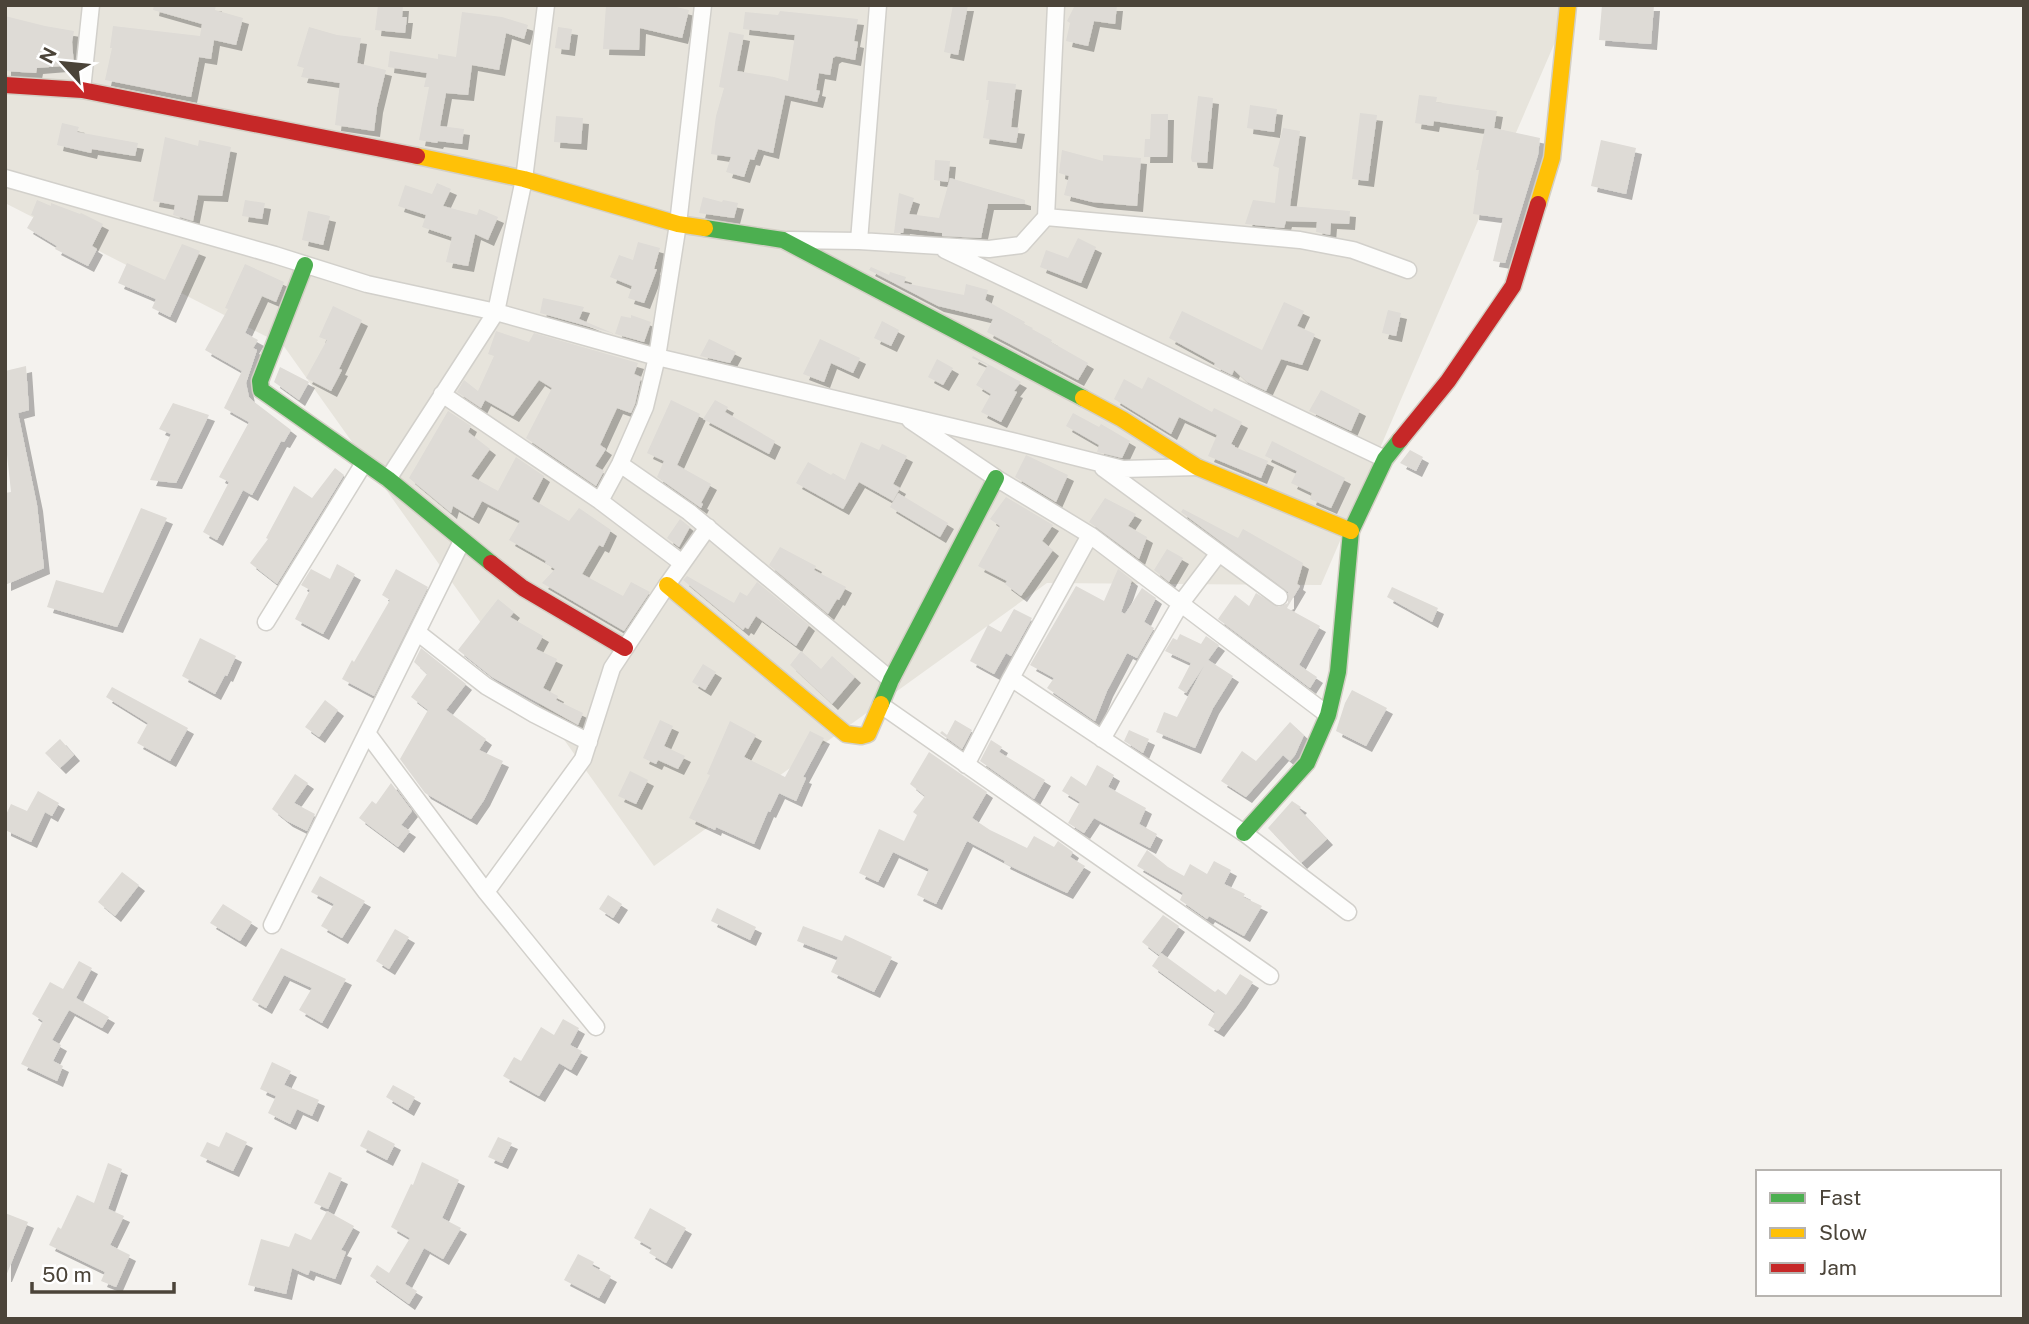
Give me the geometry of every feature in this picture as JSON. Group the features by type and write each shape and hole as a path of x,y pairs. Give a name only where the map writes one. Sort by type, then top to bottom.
{"street":[{"path":"82,90 91,5"},
{"path":"388,479 496,312 524,179 546,5"},
{"path":"600,501 645,407 657,357 678,224 703,5"},
{"path":"859,241 878,5"},
{"path":"5,85 82,90 355,143 524,179 678,224 783,240 859,241 989,249 1021,245 1046,217 1056,5"},
{"path":"1244,833 1307,763 1328,715 1338,672 1351,531 1385,459 1448,381 1513,286 1552,158 1568,5"},
{"path":"5,177 368,284 496,312 657,357 1123,470 1197,467"},
{"path":"1046,217 1300,240 1353,250 1408,270"},
{"path":"783,240 1122,419 1197,467 1351,531"},
{"path":"936,246 1385,459"},
{"path":"305,265 260,381 261,390 388,479 523,589 625,648"},
{"path":"442,394 600,501 682,563"},
{"path":"902,415 996,478 1090,535 1328,715"},
{"path":"266,622 365,463"},
{"path":"1097,463 1279,597"},
{"path":"620,464 708,527 891,680"},
{"path":"667,585 846,734 868,734 891,680 996,478"},
{"path":"486,892 583,759 612,667 708,527"},
{"path":"965,765 1090,535"},
{"path":"272,925 462,541"},
{"path":"1102,739 1181,603 1219,553"},
{"path":"417,632 486,685 534,714 589,742"},
{"path":"1011,678 1244,833 1348,912"},
{"path":"881,705 1270,976"},
{"path":"367,733 486,892 596,1027"}],"shaded area":[{"path":"5,5 1571,5 1321,585 1047,583 654,866 283,345 5,203"}],"building":[{"path":"154,5 216,5 215,10 243,18 236,45 214,40 211,59 199,57 191,97 105,80 112,48 113,26 200,36 202,24 153,10"},
{"path":"378,5 403,5 402,17 407,17 405,33 375,30"},
{"path":"606,5 668,5 689,10 682,38 640,28 639,50 603,49"},
{"path":"953,5 968,5 958,55 944,52"},
{"path":"1075,5 1117,5 1115,24 1094,21 1088,46 1066,41 1070,23 1067,21"},
{"path":"1602,5 1654,5 1651,44 1599,40"},
{"path":"780,11 858,19 854,41 858,42 855,60 836,56 833,58 830,75 819,73 816,90 820,91 817,102 785,95 773,153 758,149 754,160 750,159 744,177 726,172 731,157 711,154 716,116 724,88 719,87 729,32 744,35 737,71 788,81 795,35 743,29 745,12 778,15"},
{"path":"462,12 502,17 528,25 524,39 506,33 499,70 472,65 468,95 446,93 440,126 464,129 462,144 419,140 429,87 424,87 427,73 388,67 390,51 438,59 438,54 456,57"},
{"path":"5,16 74,31 74,65 37,68 36,73 5,71"},
{"path":"309,27 361,38 357,63 386,70 374,131 335,125 340,83 301,77 304,68 297,66"},
{"path":"558,27 572,29 569,50 555,48"},
{"path":"988,81 1016,84 1011,127 1019,128 1016,143 983,138 989,100 986,100"},
{"path":"1419,95 1437,97 1436,102 1497,111 1494,128 1540,138 1538,155 1505,263 1493,261 1503,218 1473,214 1479,170 1476,170 1485,129 1434,121 1433,126 1415,123"},
{"path":"1198,96 1213,98 1207,163 1192,162 1191,158"},
{"path":"1250,105 1277,109 1274,132 1247,128"},
{"path":"1360,113 1377,115 1368,181 1352,179"},
{"path":"1151,114 1168,114 1167,157 1144,157 1145,139 1150,139"},
{"path":"556,116 583,118 581,144 554,142"},
{"path":"62,123 79,127 77,132 138,143 135,156 92,149 91,153 57,145"},
{"path":"1283,128 1300,131 1290,206 1350,211 1349,224 1331,223 1330,235 1316,232 1317,222 1286,221 1284,228 1245,224 1253,200 1275,203 1279,168 1273,166"},
{"path":"165,137 198,146 199,140 231,147 222,196 198,195 193,221 173,215 175,205 153,201"},
{"path":"1601,140 1636,148 1626,194 1591,186"},
{"path":"1062,150 1103,161 1103,155 1141,158 1137,206 1092,202 1064,195 1069,176 1059,173"},
{"path":"935,160 950,161 948,182 934,180"},
{"path":"950,178 1025,200 1025,204 988,204 981,238 942,236 942,233 904,228 903,233 894,233 899,193 914,198 909,214 939,218"},
{"path":"437,183 451,189 443,206 477,215 479,209 498,217 488,240 475,234 468,266 446,262 452,237 422,227 426,215 398,206 405,185 432,194"},
{"path":"703,197 738,203 734,218 699,213"},
{"path":"37,200 81,213 103,224 92,246 97,249 88,266 55,249 57,246 27,228 34,216 31,215"},
{"path":"245,200 265,203 262,219 242,216"},
{"path":"308,211 330,216 323,245 302,240"},
{"path":"1078,238 1096,247 1081,283 1040,267 1046,250 1068,258"},
{"path":"638,242 660,248 654,269 657,269 644,303 628,298 632,286 610,277 619,255 633,260"},
{"path":"182,244 200,251 170,317 152,308 156,299 118,283 127,263 165,280"},
{"path":"245,264 284,282 276,302 262,296 245,333 258,340 253,348 257,350 246,383 249,397 291,430 284,442 281,441 252,495 243,490 217,540 203,532 229,482 219,477 249,422 224,408 242,371 205,350 228,309 225,308"},
{"path":"871,267 889,275 890,272 906,277 904,283 964,295 966,284 988,290 985,300 1025,322 1024,324 1052,340 1051,342 1088,363 1078,380 987,332 993,319 938,306 869,270"},
{"path":"543,298 584,307 579,319 614,334 540,313"},
{"path":"1284,302 1304,311 1297,326 1315,334 1302,365 1281,359 1266,391 1247,382 1234,370 1232,375 1169,338 1182,311 1262,350"},
{"path":"333,306 362,320 331,391 306,378 327,340 319,337"},
{"path":"1388,310 1401,313 1396,336 1382,333"},
{"path":"631,315 651,322 644,342 615,334 621,316 631,318"},
{"path":"882,321 899,330 891,346 874,338"},
{"path":"496,331 529,342 534,333 638,363 634,374 641,377 635,404 631,413 617,408 600,445 606,449 595,466 604,471 596,486 526,438 552,388 539,380 513,416 485,400 481,408 457,392 464,380 478,391 494,356 488,354"},
{"path":"709,339 736,352 730,363 700,356"},
{"path":"820,339 860,358 853,373 831,363 824,382 803,374"},
{"path":"973,356 1021,382 1014,391 1017,392 1001,422 981,412 991,394 976,385 988,365 972,358"},
{"path":"937,359 953,368 943,385 928,377"},
{"path":"26,366 29,410 18,413 37,505 44,568 5,585 5,493 11,492 5,436 5,371"},
{"path":"280,367 309,382 299,400 274,382"},
{"path":"1148,377 1212,412 1214,408 1242,422 1231,444 1268,461 1261,478 1208,456 1217,435 1179,417 1171,434 1114,399 1124,379 1142,389"},
{"path":"1321,390 1360,410 1351,431 1309,411"},
{"path":"671,400 700,414 677,465 711,484 701,508 657,477 664,461 647,453"},
{"path":"715,400 728,407 725,412 775,441 769,454 703,419"},
{"path":"173,403 209,415 176,483 150,480 171,434 159,429"},
{"path":"448,411 471,426 468,432 490,449 471,476 498,491 516,457 544,476 532,499 569,521 579,508 611,530 603,547 599,545 582,574 623,596 631,582 650,592 624,631 542,583 555,569 509,540 520,521 482,501 473,518 453,506 451,513 409,478"},
{"path":"1073,413 1099,427 1101,424 1130,441 1122,458 1097,452 1099,445 1066,426"},
{"path":"1272,441 1345,478 1331,508 1310,499 1312,493 1291,483 1297,471 1265,456"},
{"path":"861,442 879,450 882,444 907,456 893,484 900,488 893,501 859,482 843,509 796,483 808,462 845,480"},
{"path":"1410,450 1423,457 1416,471 1400,463"},
{"path":"1026,455 1068,475 1056,502 1015,477"},
{"path":"335,468 344,475 277,584 250,563 268,539 266,538 294,486 312,498"},
{"path":"898,493 948,523 940,537 890,507"},
{"path":"1006,497 1053,525 1042,541 1053,550 1021,596 1005,584 1007,581 978,566 1000,526 990,519"},
{"path":"1105,498 1136,514 1128,526 1147,537 1139,559 1089,522"},
{"path":"141,508 167,518 117,627 47,607 56,580 103,593"},
{"path":"1183,509 1238,538 1243,529 1303,563 1297,584 1300,586 1287,608 1320,626 1299,665 1317,677 1310,688 1218,619 1235,595 1249,606 1256,593 1279,607 1288,603 1288,592 1181,512"},
{"path":"680,519 690,527 679,547 667,538"},
{"path":"780,547 816,566 814,570 846,587 828,614 769,565"},
{"path":"1167,549 1183,558 1169,582 1154,570"},
{"path":"337,564 355,574 323,634 295,619 310,590 301,585 311,569 330,579"},
{"path":"396,569 428,587 374,696 342,679 390,600 382,595"},
{"path":"1118,569 1132,580 1121,612 1125,614 1142,588 1156,598 1144,622 1154,628 1137,658 1127,653 1095,721 1047,688 1054,678 1030,665 1076,586 1104,601"},
{"path":"687,576 734,603 740,592 747,596 757,582 809,625 796,646 756,616 748,629 745,627 743,630 683,580"},
{"path":"1392,587 1438,608 1432,622 1387,597"},
{"path":"498,599 514,612 510,617 543,636 536,649 557,659 543,688 558,696 556,700 583,713 578,725 492,677 458,650"},
{"path":"1014,609 1032,618 1011,656 1006,653 994,674 970,661 988,625 1001,632"},
{"path":"1180,634 1201,644 1206,636 1219,645 1208,660 1233,676 1213,708 1195,748 1156,732 1164,712 1177,717 1204,666 1186,693 1178,688 1191,663 1165,651 1173,638 1177,640"},
{"path":"200,638 236,656 215,694 182,676"},
{"path":"421,648 466,684 446,710 486,739 479,750 503,761 484,800 471,819 425,793 400,759 428,710 411,697 427,674 414,662"},
{"path":"801,651 821,669 832,656 855,677 832,704 790,665"},
{"path":"703,664 716,672 705,690 692,682"},
{"path":"112,687 188,728 170,761 137,743 148,723 106,697"},
{"path":"1352,690 1387,708 1366,746 1336,731"},
{"path":"325,700 338,710 319,737 305,727"},
{"path":"660,720 673,726 664,746 685,756 678,769 658,760 656,764 643,758"},
{"path":"955,720 972,730 962,749 940,733 942,731 947,735"},
{"path":"730,721 756,735 744,757 785,777 810,731 824,738 803,777 806,778 796,801 779,793 754,844 689,818 710,775 707,774"},
{"path":"1290,722 1304,735 1290,761 1283,755 1246,797 1221,781 1242,751 1256,761"},
{"path":"1129,730 1149,739 1143,753 1124,741"},
{"path":"60,739 74,755 60,768 45,753"},
{"path":"991,740 1002,747 999,752 1045,780 1034,799 980,761"},
{"path":"929,752 987,792 972,818 1027,848 1034,836 1054,847 1058,841 1073,852 1070,857 1085,866 1067,893 1004,863 1005,861 967,841 936,904 917,895 929,869 893,852 878,882 859,873 879,829 904,841 917,815 913,812 925,796 910,784"},
{"path":"1097,765 1114,775 1108,787 1146,808 1139,824 1157,834 1150,848 1094,818 1084,833 1068,823 1080,802 1062,791 1071,776 1086,786"},
{"path":"630,771 648,780 636,804 618,796"},
{"path":"295,774 308,783 294,803 315,814 307,831 287,821 272,809"},
{"path":"391,783 412,811 401,825 410,831 398,847 359,818 372,801 376,804"},
{"path":"38,791 59,803 52,816 45,812 31,842 5,830 5,817 11,804 27,811"},
{"path":"1292,801 1301,807 1299,809 1327,839 1301,863 1268,828"},
{"path":"1147,850 1184,876 1190,864 1207,874 1214,861 1231,870 1224,884 1262,906 1244,936 1209,916 1207,919 1180,900 1183,893 1137,866"},
{"path":"122,872 139,885 115,916 98,902"},
{"path":"320,876 365,901 342,938 321,926 334,904 311,892"},
{"path":"608,895 622,904 613,918 599,909"},
{"path":"223,904 252,922 240,941 210,923"},
{"path":"717,908 756,927 750,940 711,921"},
{"path":"1163,915 1179,926 1159,955 1142,942"},
{"path":"803,926 842,941 845,935 892,957 874,992 831,972 838,957 797,941"},
{"path":"395,929 409,937 389,969 376,961"},
{"path":"281,948 346,979 322,1023 299,1010 312,988 284,975 266,1008 252,1000"},
{"path":"1161,953 1215,992 1218,989 1226,995 1240,974 1253,982 1218,1031 1208,1025 1215,1012 1152,966"},
{"path":"79,961 92,968 76,998 109,1017 102,1028 69,1010 52,1040 61,1045 53,1061 63,1066 57,1081 21,1064 43,1021 32,1014 50,982 63,989"},
{"path":"563,1019 579,1028 570,1045 582,1051 571,1070 559,1063 539,1096 503,1076 514,1057 521,1061 541,1027 554,1035"},
{"path":"272,1062 291,1071 284,1085 319,1100 312,1116 297,1109 290,1124 268,1113 276,1096 260,1089"},
{"path":"393,1085 415,1097 408,1110 386,1097"},
{"path":"368,1130 395,1144 387,1160 360,1146"},
{"path":"226,1132 247,1142 233,1171 200,1156 207,1142 219,1147"},
{"path":"498,1137 512,1143 502,1163 488,1157"},
{"path":"422,1162 459,1180 442,1218 461,1228 443,1259 424,1248 405,1284 417,1291 409,1304 370,1276 377,1265 389,1273 410,1238 391,1227"},
{"path":"108,1163 122,1169 108,1209 124,1216 110,1245 130,1255 116,1287 101,1281 105,1272 49,1245 58,1227 61,1229 77,1195 94,1203"},
{"path":"329,1172 342,1178 328,1209 314,1203"},
{"path":"650,1208 686,1228 666,1263 649,1253 652,1248 634,1238"},
{"path":"327,1211 354,1226 341,1250 346,1252 335,1279 310,1270 308,1275 292,1268 286,1294 248,1285 261,1239 289,1247 295,1233 311,1240"},
{"path":"5,1213 28,1222 6,1276 5,1276"},
{"path":"578,1254 594,1262 592,1266 611,1276 599,1298 564,1280"}],"traffic: fast":[{"path":"705,228 783,240 1083,398"},
{"path":"305,265 260,381 261,390 388,479 491,563"},
{"path":"1244,833 1307,763 1328,715 1338,672 1351,531 1385,459 1400,440"},
{"path":"881,704 996,478"}],"traffic: slow":[{"path":"1538,204 1552,158 1568,5"},
{"path":"417,156 524,179 678,224 705,228"},
{"path":"1083,398 1122,419 1197,467 1351,531"},
{"path":"667,585 846,734 868,734 881,704"}],"traffic: jam":[{"path":"5,85 82,90 417,156"},
{"path":"1400,440 1448,381 1513,286 1538,204"},
{"path":"491,563 523,588 625,648"}]}
